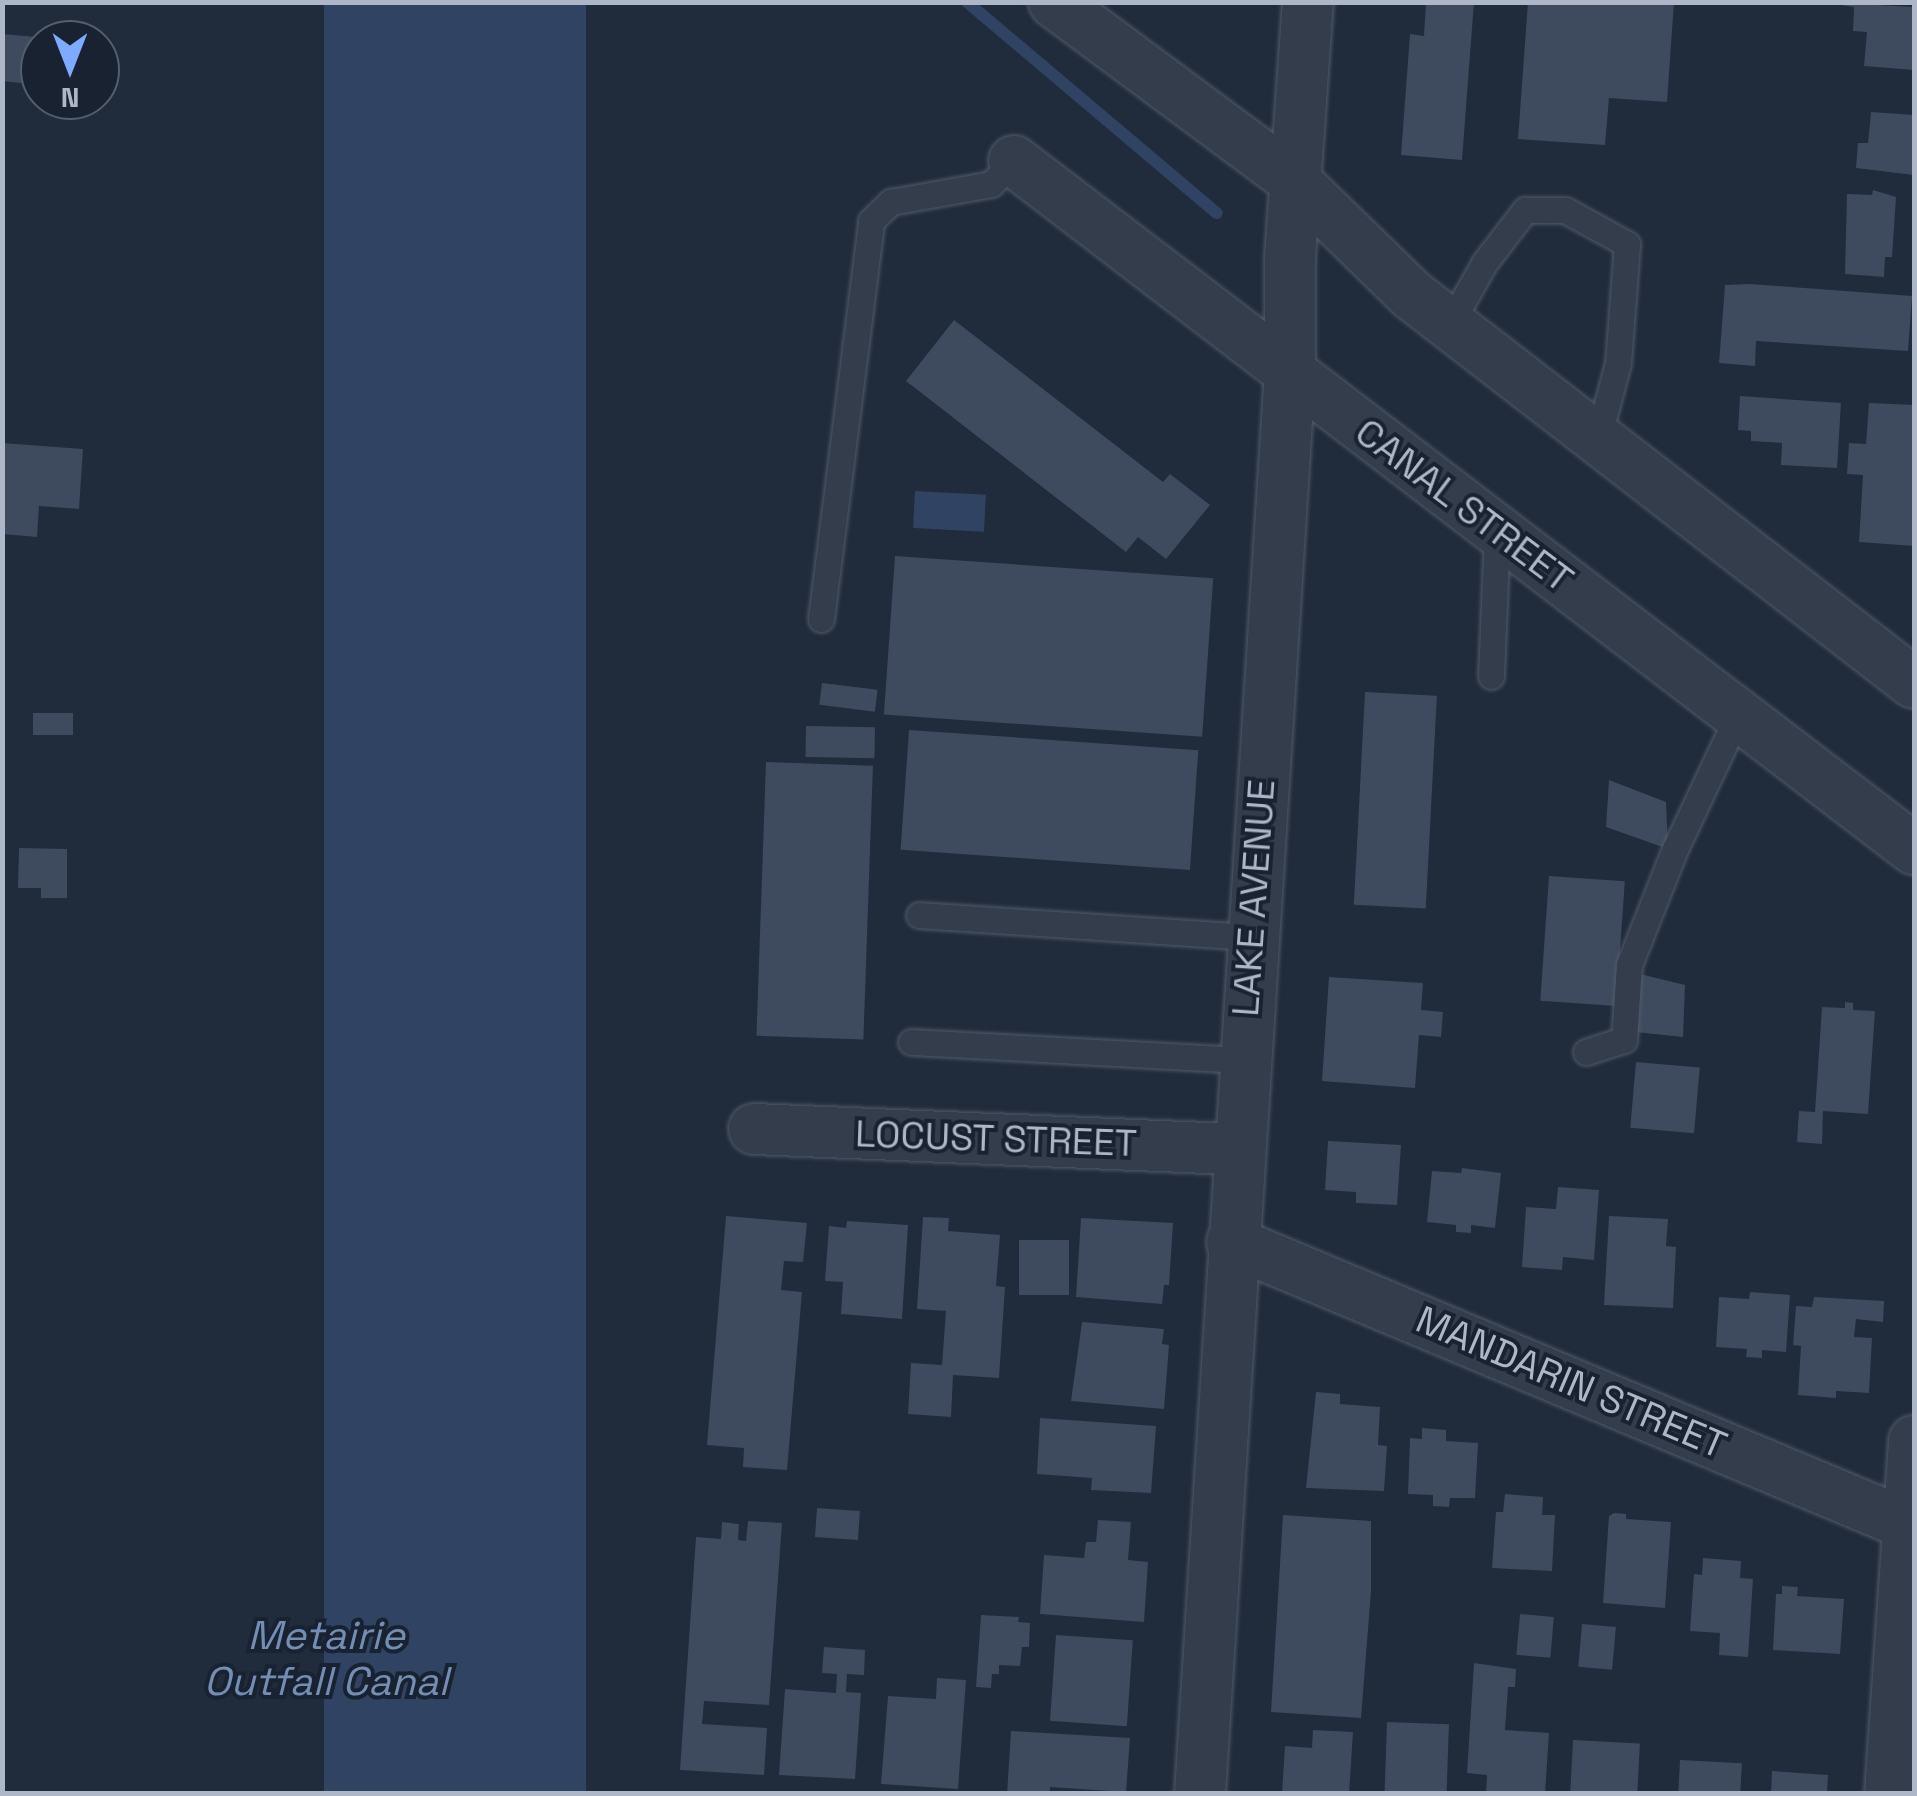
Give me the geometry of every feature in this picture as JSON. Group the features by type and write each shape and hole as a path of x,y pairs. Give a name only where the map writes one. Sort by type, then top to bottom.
{"street":[{"path":"1054,2 1294,180 1412,295 1914,683"},
{"name":"LAKE AVENUE","path":"1200,1794 1290,372 1294,180 1308,2"},
{"name":"CANAL STREET","path":"1014,161 1914,849"},
{"name":"LOCUST STREET","path":"754,1128 1238,1149"},
{"name":"MANDARIN STREET","path":"1232,1242 1909,1525"},
{"path":"1890,1794 1914,1442"}],"lane":[{"path":"821,619 871,221 891,202 991,184 1014,161"},
{"path":"1450,324 1485,262 1524,210 1566,210 1627,244 1618,363 1598,438"},
{"path":"1491,676 1497,531"},
{"path":"1586,1052 1624,1040 1629,966 1675,848 1738,715"},
{"path":"919,915 1252,937"},
{"path":"911,1042 1244,1060"}],"water":[{"name":"Metairie Outfall Canal","path":"324,3 586,3 586,1794 324,1794"},
{"path":"915,491 986,495 984,532 913,528"}],"building":[{"path":"1426,2 1474,2 1462,160 1401,155 1410,34 1424,36"},
{"path":"1528,2 1674,2 1667,102 1609,98 1605,145 1518,139"},
{"path":"1820,2 1914,7 1914,70 1864,66 1867,32 1853,31 1854,7"},
{"path":"2,34 20,36 20,83 2,81"},
{"path":"1871,112 1914,115 1914,175 1856,168 1858,143 1868,143"},
{"path":"1873,190 1896,197 1892,257 1885,257 1884,277 1845,274 1847,194 1872,195"},
{"path":"1725,285 1912,296 1908,351 1756,341 1755,366 1719,363"},
{"path":"954,320 1163,482 1170,474 1210,505 1166,559 1138,537 1126,552 906,381"},
{"path":"1740,396 1841,403 1837,468 1781,465 1782,443 1751,441 1751,431 1738,430"},
{"path":"1869,403 1914,405 1914,546 1859,542 1863,475 1847,474 1849,443 1866,444"},
{"path":"2,443 83,449 79,509 39,506 37,537 2,534"},
{"path":"895,556 1213,578 1202,737 884,715"},
{"path":"822,683 878,690 875,712 819,705"},
{"path":"1365,692 1437,696 1426,908 1354,905"},
{"path":"33,713 73,713 73,735 33,735"},
{"path":"806,726 875,727 874,758 805,757"},
{"path":"909,730 1198,750 1190,870 901,850"},
{"path":"766,762 873,766 863,1040 756,1036"},
{"path":"1609,780 1666,802 1668,849 1606,827"},
{"path":"19,848 67,849 67,898 41,898 41,888 18,888"},
{"path":"1549,876 1625,881 1616,1006 1540,1001"},
{"path":"1636,973 1685,985 1683,1037 1635,1032"},
{"path":"1329,977 1423,983 1421,1010 1443,1012 1441,1037 1419,1035 1415,1088 1322,1081"},
{"path":"1845,1002 1853,1003 1853,1010 1875,1011 1868,1114 1823,1111 1822,1144 1797,1142 1799,1111 1815,1112 1822,1007 1845,1008"},
{"path":"1636,1062 1700,1068 1694,1133 1630,1128"},
{"path":"1328,1141 1401,1145 1397,1205 1356,1203 1356,1192 1325,1190"},
{"path":"1462,1168 1501,1173 1495,1228 1471,1225 1471,1233 1456,1232 1456,1225 1427,1222 1432,1171 1461,1173"},
{"path":"1558,1187 1599,1190 1594,1260 1563,1257 1562,1270 1522,1267 1526,1207 1556,1209"},
{"path":"726,1216 807,1223 803,1262 784,1261 781,1290 802,1292 787,1470 743,1467 744,1448 707,1445"},
{"path":"1609,1216 1668,1219 1666,1246 1676,1247 1673,1308 1604,1305"},
{"path":"923,1217 949,1218 948,1231 1000,1235 996,1286 1005,1287 999,1378 953,1375 951,1417 908,1414 911,1363 942,1365 946,1311 917,1309"},
{"path":"1081,1218 1173,1223 1169,1285 1164,1285 1162,1304 1076,1297"},
{"path":"847,1221 908,1225 902,1319 841,1314 843,1282 825,1281 829,1226 846,1228"},
{"path":"1019,1240 1069,1240 1069,1295 1019,1295"},
{"path":"1750,1292 1790,1295 1786,1352 1762,1350 1762,1358 1746,1357 1747,1349 1716,1347 1719,1297 1749,1299"},
{"path":"1814,1297 1884,1301 1883,1322 1856,1319 1854,1337 1872,1338 1869,1393 1836,1391 1836,1398 1798,1395 1801,1346 1793,1345 1796,1306 1812,1307"},
{"path":"1082,1322 1164,1329 1162,1344 1169,1345 1164,1409 1071,1401"},
{"path":"1316,1392 1340,1394 1340,1404 1380,1407 1378,1445 1387,1446 1384,1491 1306,1488"},
{"path":"1040,1418 1156,1426 1151,1493 1091,1490 1092,1478 1037,1474"},
{"path":"1422,1428 1446,1430 1446,1441 1478,1443 1475,1498 1450,1498 1449,1507 1433,1506 1433,1495 1408,1494 1410,1438 1422,1439"},
{"path":"1505,1494 1543,1497 1542,1515 1555,1515 1552,1571 1492,1568 1496,1512 1503,1512"},
{"path":"817,1508 860,1511 858,1540 815,1537"},
{"path":"1626,1514 1626,1519 1671,1522 1665,1608 1603,1603 1609,1516"},
{"path":"1283,1515 1371,1521 1371,1591 1361,1718 1271,1712"},
{"path":"1098,1520 1131,1522 1128,1560 1148,1562 1144,1622 1040,1614 1044,1555 1084,1558 1086,1542 1096,1542"},
{"path":"748,1521 782,1523 769,1705 704,1701 702,1724 767,1728 764,1775 680,1770 696,1537 721,1539 722,1522 739,1524 738,1540 746,1541"},
{"path":"1703,1558 1741,1561 1740,1578 1753,1579 1748,1657 1719,1655 1720,1633 1690,1631 1694,1574 1702,1575"},
{"path":"1782,1586 1798,1587 1797,1596 1844,1599 1840,1654 1773,1650 1776,1594 1782,1594"},
{"path":"1520,1614 1554,1617 1550,1658 1516,1655"},
{"path":"981,1615 1019,1617 1018,1622 1030,1623 1029,1647 1022,1647 1020,1666 999,1665 999,1674 992,1674 991,1688 976,1687"},
{"path":"1582,1624 1616,1627 1612,1670 1578,1667"},
{"path":"1056,1635 1133,1640 1127,1726 1050,1721"},
{"path":"824,1647 865,1650 864,1675 847,1674 846,1692 861,1693 855,1779 779,1775 785,1689 836,1693 837,1674 822,1673"},
{"path":"1474,1663 1516,1669 1515,1687 1508,1687 1505,1730 1549,1733 1545,1794 1486,1794 1487,1775 1467,1773"},
{"path":"937,1678 966,1680 958,1789 881,1784 888,1696 936,1699"},
{"path":"1387,1722 1449,1724 1447,1794 1384,1794"},
{"path":"1313,1730 1353,1732 1349,1794 1282,1794 1285,1746 1312,1748"},
{"path":"1011,1731 1130,1738 1126,1792 1050,1787 1050,1794 1007,1794"},
{"path":"1573,1740 1640,1744 1637,1794 1570,1794"},
{"path":"1680,1760 1742,1763 1740,1794 1678,1794"},
{"path":"1772,1771 1828,1775 1827,1794 1771,1794"}],"waterway":[{"path":"967,2 1217,213"}]}
